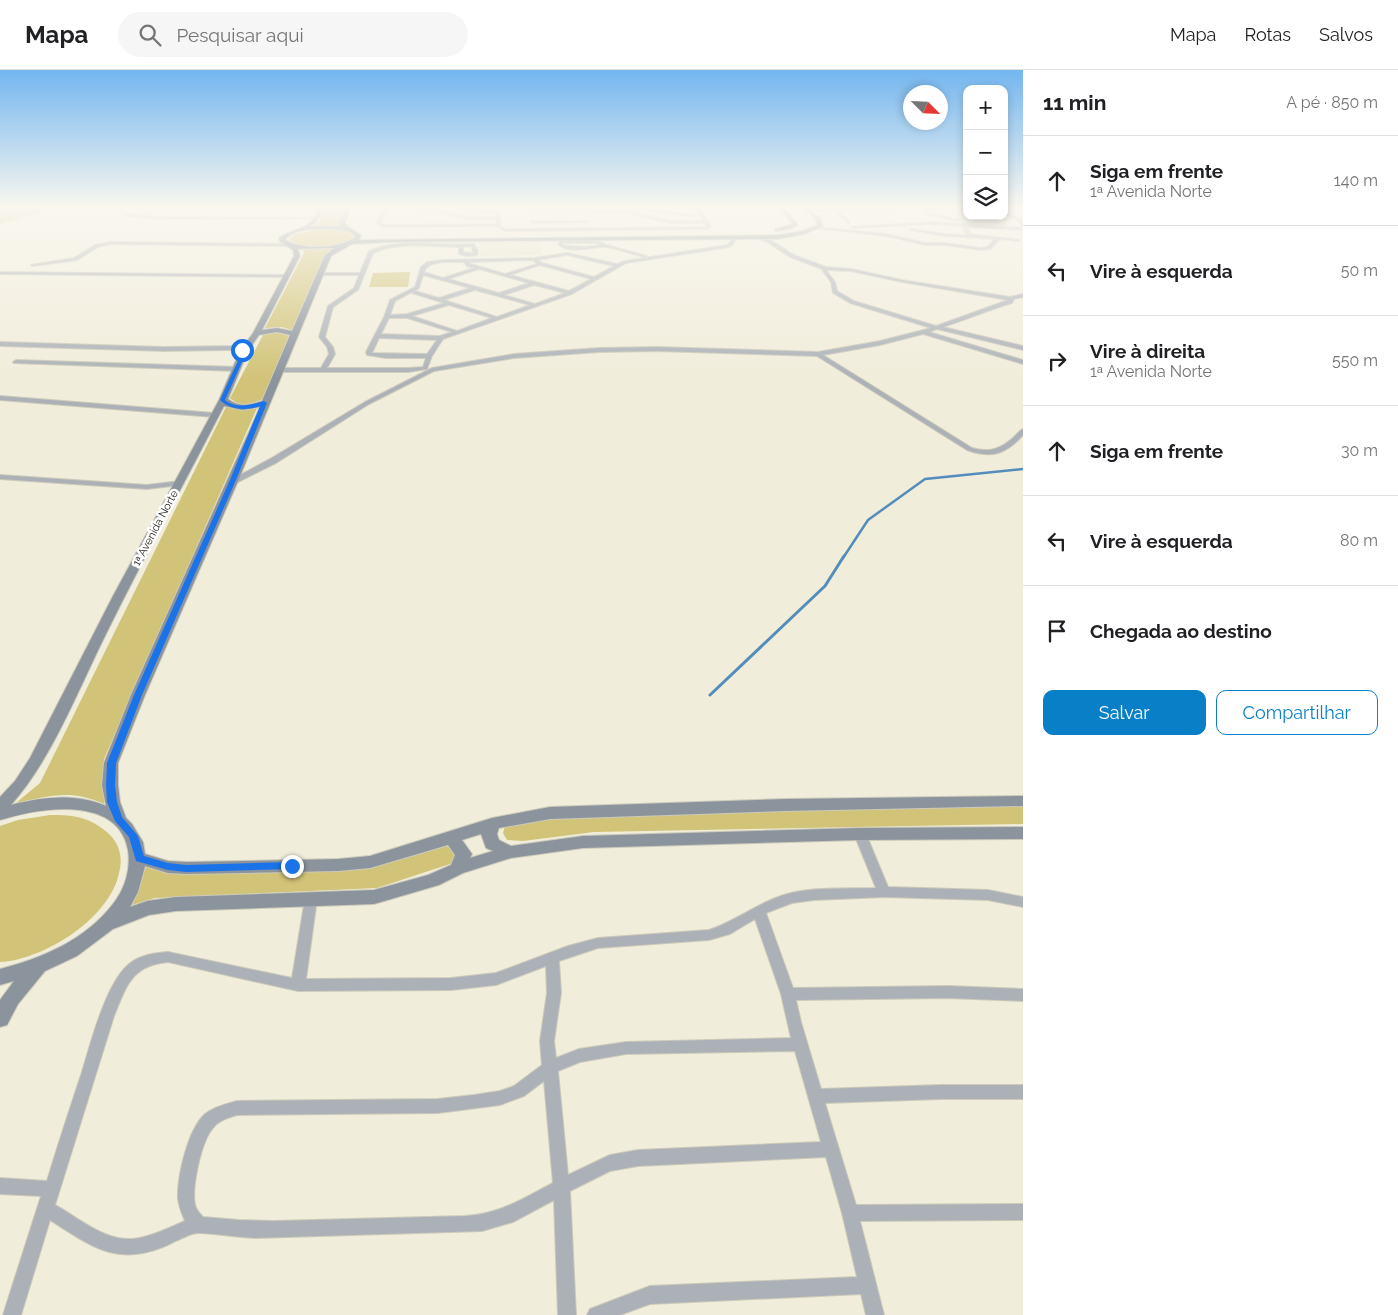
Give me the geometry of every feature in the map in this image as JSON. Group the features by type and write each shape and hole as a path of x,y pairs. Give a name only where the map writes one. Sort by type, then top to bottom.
{"main road":[{"name":"1ᵃ Avenida Norte","path":"0,807 20,785 37,759 119,596 223,400 247,347 292,264"},
{"path":"0,978 38,968 76,948 108,923 126,901 136,879 139,858 134,836 118,818 112,802 110,785 112,763 146,678 233,480 324,264"},
{"path":"256,333 274,330 287,331 294,334"},
{"path":"223,400 228,405 240,408 264,403"},
{"path":"139,858 168,867 186,868 338,865 386,858 492,824 527,816 580,811 1023,801"},
{"path":"0,814 26,806 62,803 93,807 118,818"},
{"path":"492,824 489,834 492,844 510,852"},
{"path":"108,923 147,908 176,904 374,896 433,880 457,869 510,852 583,842 860,834 1023,833"},
{"path":"449,839 454,841 464,854 457,869"},
{"path":"0,1020 6,1005 20,985 38,968"}],"street":[{"path":"33,266 44,264"},
{"path":"324,369 332,354 322,337 331,306 356,289 365,264"},
{"path":"428,264 423,268 419,285 414,292 393,300 369,354 429,356"},
{"path":"468,264 570,293"},
{"path":"540,264 596,279"},
{"path":"505,275 540,264"},
{"path":"610,264 618,266"},
{"path":"376,336 441,338 570,293 623,264"},
{"path":"814,264 825,268 851,270 902,282 1011,299"},
{"path":"444,279 479,268"},
{"path":"825,268 824,270 832,282 835,292 842,298 934,328 1023,348"},
{"path":"570,273 582,269"},
{"path":"0,273 286,276"},
{"path":"421,273 534,305"},
{"path":"320,274 362,274"},
{"path":"498,295 534,283"},
{"path":"439,300 476,288"},
{"path":"414,292 496,318"},
{"path":"280,370 429,369 514,356 599,350 656,349 818,354 880,343 923,332 1010,302 1011,299 1023,294"},
{"path":"387,316 407,316 447,304"},
{"path":"407,316 456,332"},
{"path":"923,332 1023,362"},
{"path":"429,369 429,356 441,338"},
{"path":"0,344 153,349 247,347"},
{"path":"231,348 247,347"},
{"path":"818,354 972,450 990,453 1002,451 1010,446 1023,431"},
{"path":"16,362 237,369"},
{"path":"233,480 273,461 367,403 429,369"},
{"path":"0,398 214,415"},
{"path":"0,477 147,487 180,482"},
{"path":"860,834 884,892"},
{"path":"12,1315 54,1189 107,1016 126,972 136,964 146,960 168,957 298,985 352,986 478,982 512,974 573,950 598,944 709,934 725,930 759,911 790,898 884,892 988,895 1021,903"},
{"path":"298,985 311,899"},
{"path":"759,911 788,994 850,1213 875,1315"},
{"path":"552,958 554,992 547,1041 551,1067 564,1222 567,1315"},
{"path":"788,994 948,992 1023,995"},
{"path":"801,1044 626,1048 587,1054 551,1067 519,1091 500,1098 474,1102 438,1106 237,1108 207,1120 202,1129 189,1179 187,1208 191,1217 198,1224 224,1228 482,1223 507,1216 560,1187 610,1164 638,1158 832,1149"},
{"path":"816,1096 941,1092 1023,1092"},
{"path":"0,1186 54,1189"},
{"path":"47,1209 106,1243 124,1248 138,1246 198,1224"},
{"path":"850,1213 1023,1212"},
{"path":"596,1315 650,1295 867,1285"}],"shaded area":[{"path":"298,264 321,264 292,330 282,327 265,328"},
{"path":"410,272 408,287 369,287 373,273"},
{"path":"280,331 290,335 263,399 246,404 234,401 230,398 263,335"},
{"path":"227,405 244,409 257,408 104,759 104,804 92,799 70,795 50,796 16,803 40,783"},
{"path":"1023,802 1023,824 594,832 523,841 507,840 503,833 505,826 562,813"},
{"path":"50,815 67,815 86,819 95,823 106,832 116,843 120,852 121,863 119,873 113,890 103,906 73,934 36,954 0,962 0,826 18,820"},
{"path":"447,846 460,856 450,864 377,888 155,898 129,906 147,865 168,874 351,870 385,864"}],"waterway":[{"path":"843,558 868,520 925,479 1023,469"},
{"path":"710,695 825,586 844,556"}],"route":[{"path":"242,350 244,351 223,400 228,405 240,408 264,403 233,480 194,564 138,695 112,763 110,785 112,802 118,818 134,836 139,858 168,867 186,868 292,866"}]}
